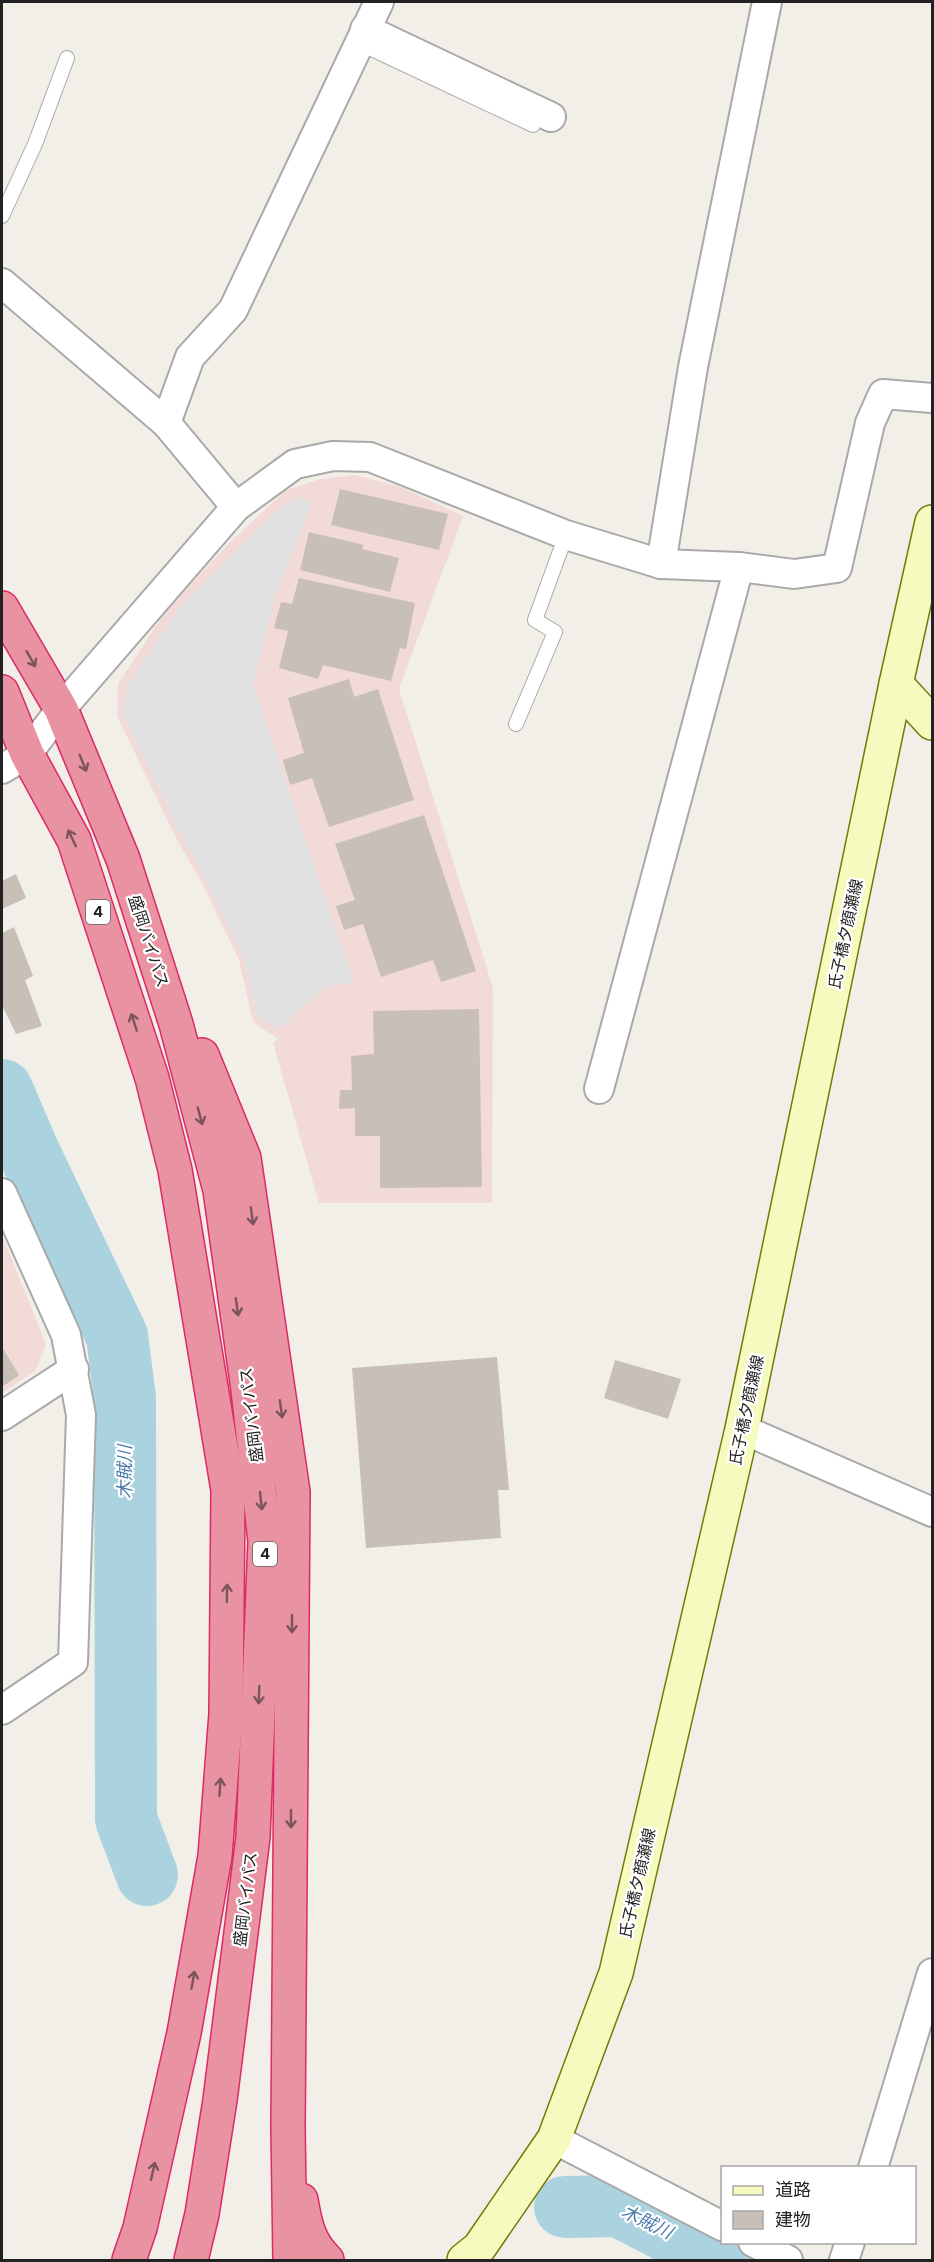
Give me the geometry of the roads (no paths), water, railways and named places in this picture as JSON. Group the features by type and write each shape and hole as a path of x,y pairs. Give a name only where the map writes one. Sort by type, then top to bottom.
{"highway":[{"name":"盛岡バイパス","path":"2,608 61,709 123,859 176,1024 220,1190 248,1390 265,1540 253,1837 220,2100 191,2260"},
{"name":"盛岡バイパス","path":"2,692 14,761 74,840 152,1078 175,1170 228,1490 226,1714 215,1856 184,2033 140,2228 129,2260"},
{"path":"123,859 244,1158 293,1492 288,2128 290,2260"},
{"path":"288,2128 306,2231 327,2260"}],"main road":[{"name":"氏子橋夕顔瀬線","path":"464,2260 479,2248 554,2139 616,1973 742,1429 896,684 933,522"},
{"path":"896,684 933,723"},
{"path":"140,2228 146,2260"}],"street":[{"path":"166,423 190,357 233,310 379,2"},
{"path":"661,564 693,367 767,2"},
{"path":"362,36 542,121"},
{"path":"2,283 166,423 236,507"},
{"path":"14,761 236,507 295,464 333,456 370,457 566,535 661,564 739,567 794,574 837,568 870,423 883,394 933,398"},
{"path":"599,1089 739,567"},
{"path":"2,1193 66,1335 81,1415 73,1662 2,1710"},
{"path":"2,1416 74,1369"},
{"path":"742,1429 933,1512"},
{"path":"874,2166 933,1972"},
{"path":"554,2139 721,2225"},
{"path":"757,2244 788,2260"},
{"path":"844,2260 849,2244"}],"lane":[{"path":"2,216 35,144 67,58"},
{"path":"516,724 555,632 535,620 566,535"}],"waterway":[{"name":"木賊川","path":"2,1090 29,1153 117,1336 125,1398 126,1819 147,1875"},
{"name":"木賊川","path":"565,2207 619,2206 723,2260"}]}
